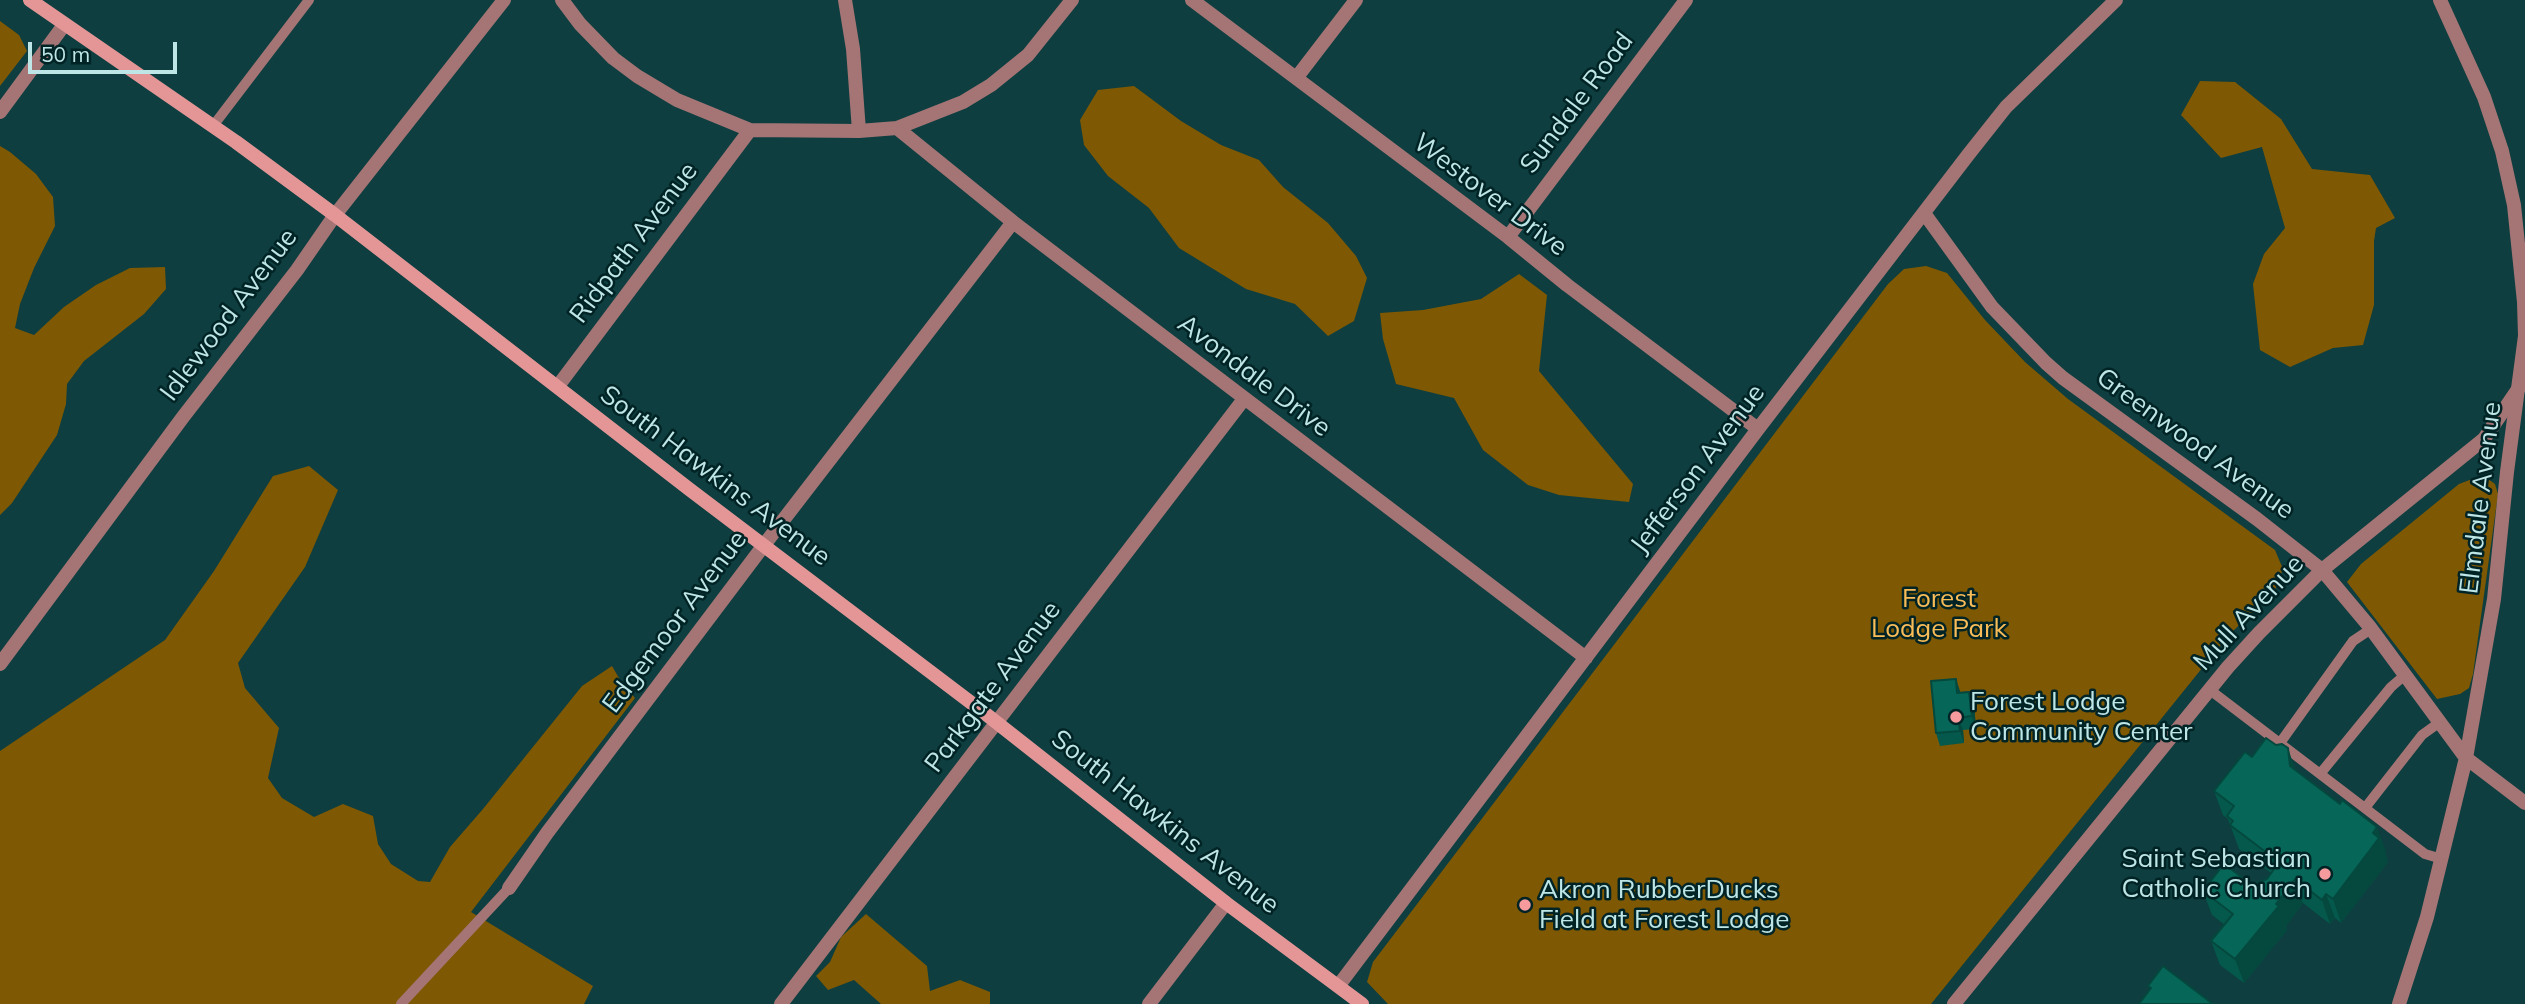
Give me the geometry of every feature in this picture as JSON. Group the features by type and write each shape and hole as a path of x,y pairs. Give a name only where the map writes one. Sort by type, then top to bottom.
{"main road":[{"name":"South Hawkins Avenue","path":"30,0 335,215 996,722 1226,903 1362,1004"}],"street":[{"name":"Idlewood Avenue","path":"0,664 335,215 504,0"},
{"path":"562,0 579,24 612,58 677,100 750,130 859,131 897,128 963,102 1004,76 1028,55 1072,0"},
{"path":"845,0 853,49 859,131"},
{"name":"Westover Drive","path":"1192,0 1758,429"},
{"path":"1297,77 1356,0"},
{"name":"Sundale Road","path":"1508,237 1686,0"},
{"name":"Jefferson Avenue","path":"1339,985 1758,429 2007,107 2116,0"},
{"name":"Elmdale Avenue","path":"2399,1004 2442,859 2466,758 2494,599 2507,472 2523,387 2524,302 2514,205 2484,97 2440,0"},
{"path":"0,112 64,25"},
{"name":"Avondale Drive","path":"897,128 1013,222 1586,658"},
{"name":"Ridpath Avenue","path":"558,386 750,130"},
{"name":"Greenwood Avenue","path":"1924,214 1992,307 2046,363 2322,570 2371,629 2466,758 2525,803"},
{"name":"Edgemoor Avenue","path":"509,888 547,833 764,545 1013,222"},
{"name":"Mull Avenue","path":"1954,1004 2259,633 2322,570 2484,439 2523,387"},
{"name":"Parkgate Avenue","path":"780,1004 1244,399"},
{"path":"1149,1004 1226,903"}],"lane":[{"path":"213,127 309,0"},
{"path":"2280,743 2353,641 2371,629"},
{"path":"2320,774 2391,687 2405,675"},
{"path":"2210,690 2425,854 2442,859"},
{"path":"2365,808 2422,735 2440,722"},
{"path":"401,1004 509,888"}],"green space":[{"path":"0,21 19,35 27,51 0,86"},
{"path":"2200,81 2235,82 2281,119 2312,169 2370,175 2395,218 2376,228 2374,305 2363,345 2333,348 2290,367 2260,350 2253,284 2264,254 2285,228 2262,147 2221,158 2181,115"},
{"path":"1134,86 1181,121 1221,145 1259,160 1283,187 1328,223 1356,256 1367,278 1354,321 1328,336 1295,304 1246,289 1179,248 1149,208 1108,176 1084,145 1080,120 1098,90"},
{"path":"0,146 36,174 53,197 55,226 34,268 20,304 15,328 34,335 64,307 96,285 130,268 165,267 166,289 144,314 84,361 67,384 66,404 57,435 12,503 0,515"},
{"name":"Forest Lodge Park","path":"1926,266 1947,273 1985,320 2025,362 2068,399 2275,550 2283,569 2275,590 2228,636 1931,1004 1388,1004 1367,982 1373,962 1888,284 1904,269"},
{"path":"1519,274 1547,295 1539,371 1633,484 1629,502 1559,495 1528,485 1483,450 1454,398 1396,384 1383,339 1380,313 1423,310 1481,299"},
{"path":"309,466 338,490 305,567 238,663 245,688 279,728 268,778 282,798 314,817 343,804 373,816 378,844 391,864 418,881 430,882 450,847 582,686 612,666 623,685 635,698 471,912 593,986 584,1004 0,1004 0,751 165,640 214,571 273,476"},
{"path":"2485,477 2495,484 2498,494 2473,674 2469,688 2460,694 2437,699 2347,582 2361,564 2459,484"},
{"path":"866,914 927,966 930,991 960,980 990,992 990,1004 881,1004 854,980 828,990 816,976 830,962 841,937"}],"building":[{"name":"Forest Lodge Community Center","path":"1956,679 1957,693 1969,692 1972,716 1958,718 1960,731 1936,733 1931,681"},
{"name":"Saint Sebastian Catholic Church","path":"2266,738 2276,745 2282,744 2288,748 2290,766 2340,804 2342,800 2377,827 2373,833 2379,838 2333,899 2326,894 2322,900 2295,879 2276,904 2279,906 2235,959 2211,941 2233,914 2203,891 2224,864 2252,885 2267,879 2279,862 2230,825 2233,821 2227,816 2234,806 2214,791 2245,752 2252,757"},
{"path":"2163,966 2213,1004 2139,1004"}],"place":[{"name":"Forest Lodge Community Center","path":"1956,717"},
{"name":"Saint Sebastian Catholic Church","path":"2325,874"},
{"name":"Akron RubberDucks Field at Forest Lodge","path":"1525,905"}]}
